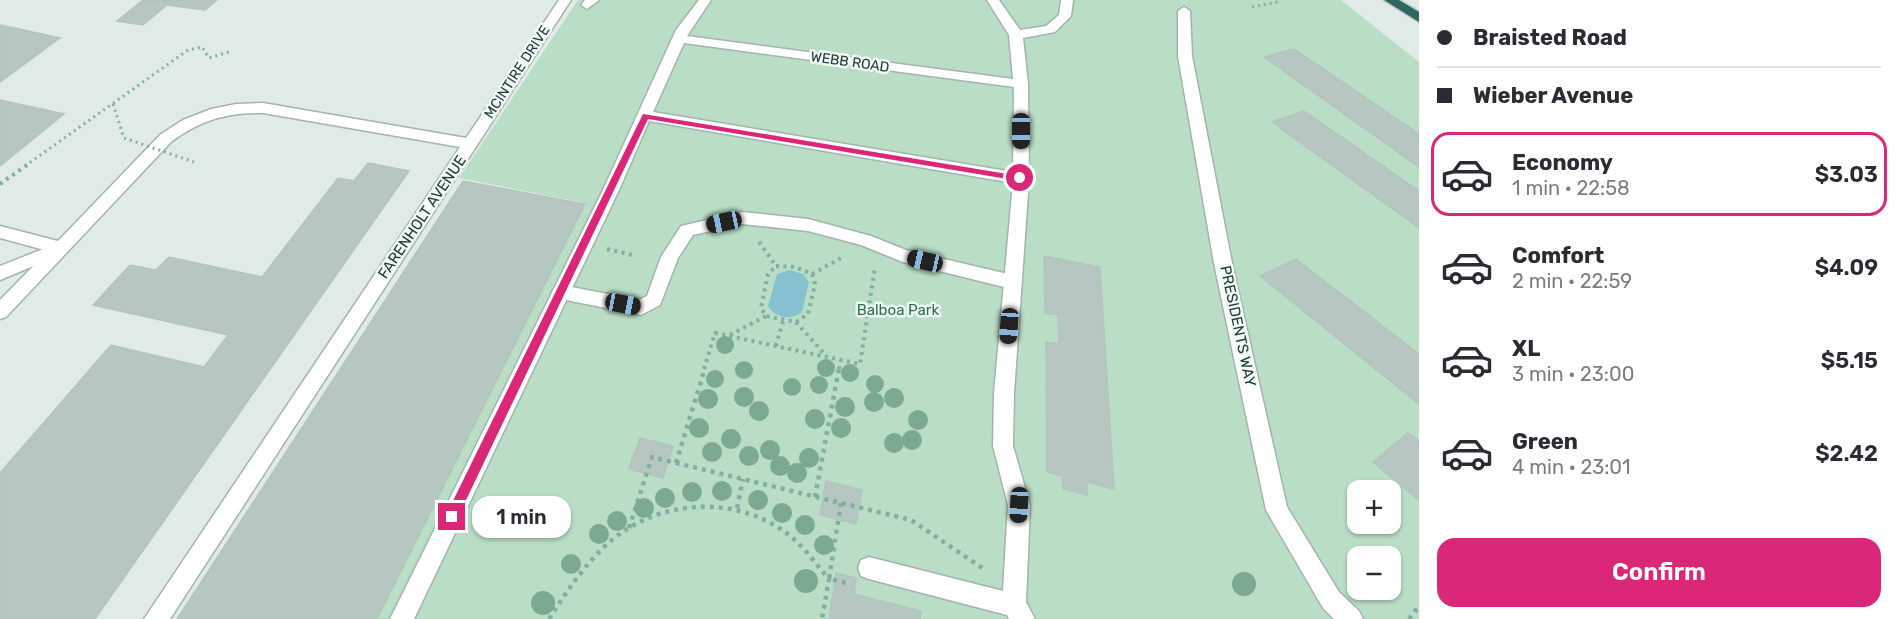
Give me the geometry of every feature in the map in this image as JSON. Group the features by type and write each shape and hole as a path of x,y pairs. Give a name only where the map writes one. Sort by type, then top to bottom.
{"highway":[{"path":"1390,0 1419,18"}],"street":[{"name":"MCINTIRE DRIVE","path":"470,144 565,0"},
{"path":"402,619 646,116 680,39 705,0"},
{"path":"869,568 1017,604 1019,505 1003,446 1004,393 1020,178 1021,84 1016,35 993,0"},
{"path":"1016,35 1050,29 1065,16 1067,0"},
{"name":"PRESIDENTS WAY","path":"1184,11 1185,56 1223,263 1278,510 1331,600 1351,619"},
{"name":"WEBB ROAD","path":"680,39 1021,84"},
{"name":"FARENHOLT AVENUE","path":"0,312 166,138 195,118 242,107 263,108 470,144 156,619"},
{"path":"646,116 1020,178"},
{"path":"561,292 640,308 654,300 670,257 687,230 742,218 808,225 865,240 903,256 1012,282"},
{"path":"0,232 61,248"},
{"path":"0,273 61,248"}],"path":[{"path":"1252,7 1278,2"},
{"path":"0,183 188,50 201,47 209,58 229,52"},
{"path":"112,104 124,138 194,162"},
{"path":"603,248 632,255"},
{"path":"676,463 715,333 860,364 876,263"},
{"path":"789,265 802,268 812,274 815,284 808,314 796,322 766,316 761,308 768,274 776,266 789,265"},
{"path":"728,336 766,316"},
{"path":"776,346 783,321"},
{"path":"796,322 827,357"},
{"path":"815,497 841,360"},
{"path":"629,528 652,457 911,520 1017,604"},
{"path":"737,508 743,479"},
{"path":"822,619 842,502"},
{"path":"549,619 585,563 629,528 680,507 737,508 764,518 783,529 818,562 829,579"},
{"path":"1408,619 1419,606"}],"green space":[{"name":"Balboa Park","path":"578,0 1341,0 1419,62 1419,619 376,619 585,203 459,178"}],"water":[{"path":"790,270 803,274 809,282 802,312 793,317 783,317 768,306 777,274"}],"building":[{"path":"143,0 217,0 205,10 167,5 143,25 117,21"},
{"path":"0,25 60,38 0,82"},
{"path":"1294,49 1419,134 1419,167 1264,57"},
{"path":"0,100 64,114 0,166"},
{"path":"1304,111 1419,191 1419,228 1272,122"},
{"path":"368,163 409,171 95,619 0,619 0,473 111,345 204,367 228,335 93,305 130,265 156,270 169,257 262,277 338,178 354,181"},
{"path":"463,181 585,204 377,619 177,619"},
{"path":"1044,256 1100,267 1114,489 1087,482 1087,495 1063,489 1063,476 1047,472 1046,342 1059,344 1058,315 1045,313"},
{"path":"1296,259 1419,354 1419,404 1260,276"},
{"path":"1408,433 1419,441 1419,500 1401,485 1401,480 1395,480 1373,462"},
{"path":"640,438 673,446 663,478 629,469"},
{"path":"826,481 862,490 856,524 820,515"},
{"path":"836,573 856,578 854,594 921,611 920,619 829,619"}],"route":[{"path":"452,517 646,116 1020,178"}]}
